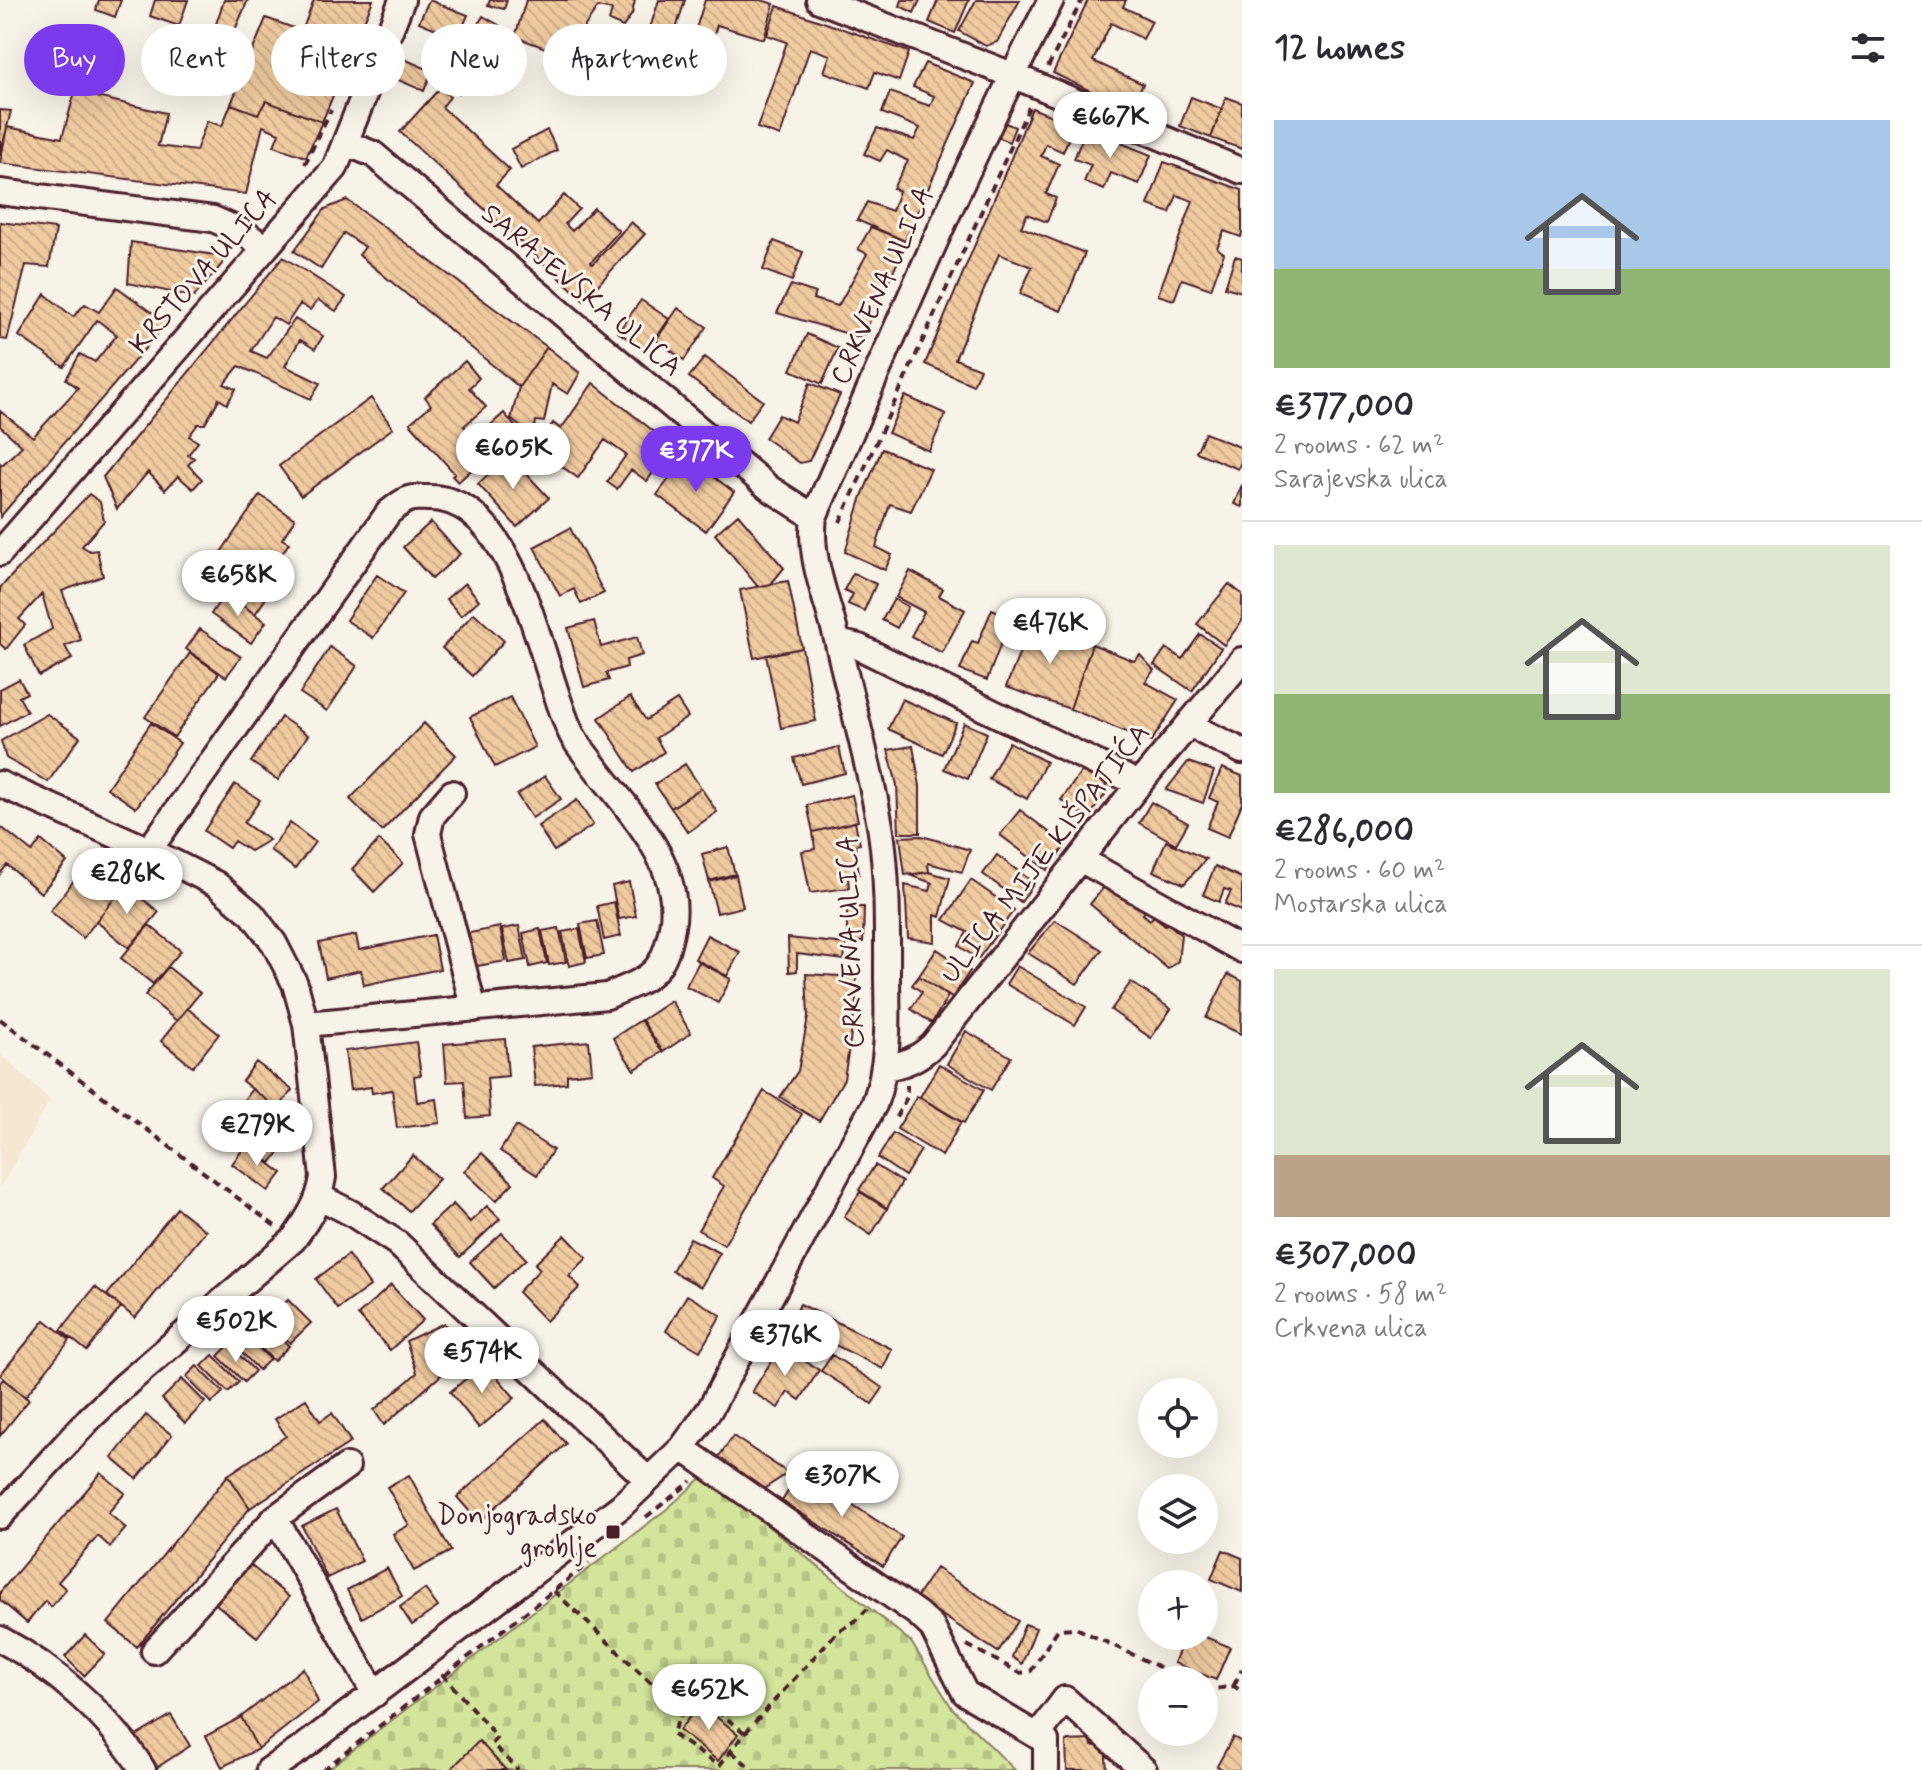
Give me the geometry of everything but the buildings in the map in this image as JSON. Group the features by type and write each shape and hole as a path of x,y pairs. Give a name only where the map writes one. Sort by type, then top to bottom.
{"street":[{"name":"KRSTOVA ULICA","path":"0,553 335,168 402,0"},
{"path":"819,0 1012,75 1242,171"},
{"name":"CRKVENA ULICA","path":"269,1770 375,1694 592,1529 682,1448 710,1409 861,1132 878,1095 897,1066 881,832 814,549 814,517 929,255 1012,75 1051,0"},
{"name":"SARAJEVSKA ULICA","path":"346,143 373,154 769,488 814,517"},
{"path":"0,192 213,219 245,233 265,248"},
{"path":"149,850 389,512 410,499 443,498 460,506 491,532 517,578 572,735 663,859 675,912 667,953 647,979 607,996 306,1024"},
{"path":"838,642 859,647 1139,784"},
{"name":"ULICA MIJE KIŠPATIĆA","path":"897,1066 920,1057 933,1045 1139,784 1242,660"},
{"path":"1191,721 1203,732 1242,751"},
{"path":"0,784 149,850 216,884 252,914 274,943 295,984 306,1024 323,1177 320,1197 311,1216 293,1240 126,1384 90,1418 0,1516"},
{"path":"452,793 432,816 428,834 474,1009"},
{"path":"1080,859 1242,950"},
{"path":"320,1197 397,1243 648,1480"},
{"path":"682,1448 918,1614 932,1627 965,1693 1046,1741 1046,1770"},
{"path":"154,1651 275,1518 347,1466"},
{"path":"275,1518 375,1694"},
{"path":"0,1639 75,1693 122,1740 143,1770"},
{"path":"1038,1735 1065,1699 1144,1770"}],"path":[{"path":"837,529 1038,87 1082,0"},
{"path":"297,175 331,109"},
{"path":"0,1019 293,1240"},
{"path":"892,1124 907,1097 897,1066"},
{"path":"636,1525 696,1478 705,1464"},
{"path":"323,1770 589,1563"},
{"path":"554,1591 682,1712"},
{"path":"745,1733 697,1695 682,1712 672,1734 717,1768 837,1632 857,1620 867,1609"},
{"path":"932,1627 1020,1673 1031,1671 1058,1629 1076,1628 1157,1666"},
{"path":"427,1655 497,1737 492,1744 516,1770"},
{"path":"1234,1686 1242,1669"},
{"path":"1218,1689 1234,1686 1242,1692"},
{"path":"731,1751 753,1770"}],"shaded area":[{"path":"0,1054 50,1100 0,1188"}],"green space":[{"path":"705,1475 911,1642 952,1708 1015,1770 327,1770 668,1508"}],"place":[{"name":"Donjogradsko groblje","path":"613,1532"}]}
